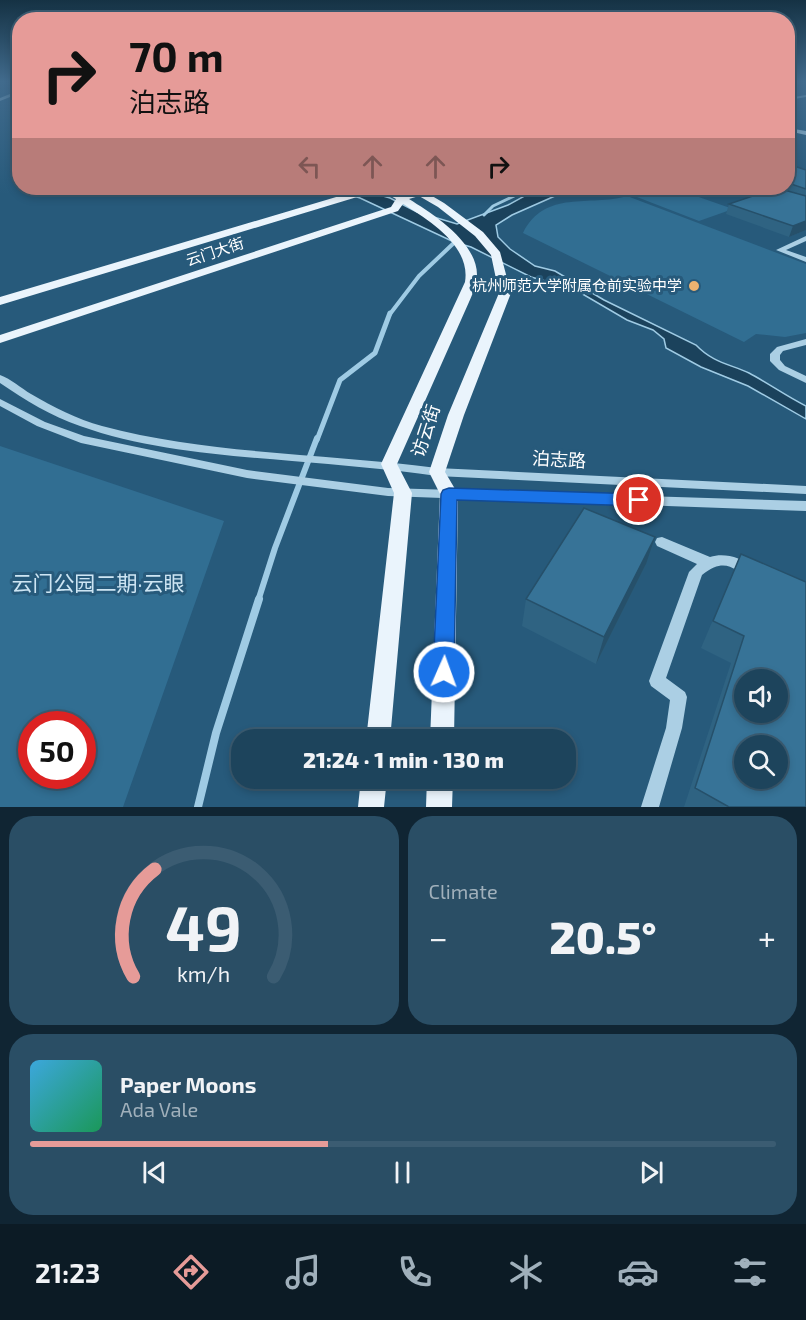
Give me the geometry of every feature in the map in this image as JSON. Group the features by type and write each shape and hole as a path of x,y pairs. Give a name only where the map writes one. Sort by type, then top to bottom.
{"main road":[{"name":"云门大街","path":"0,301 350,195"},
{"name":"访云街","path":"395,493 389,464 470,285 471,271 462,250 441,225 397,195"},
{"name":"云门大街","path":"0,339 395,209 401,199 408,195"},
{"name":"访云街","path":"424,195 479,234 496,254 505,293 456,415 437,472 449,494"},
{"path":"379,729 395,493"},
{"path":"442,729 449,494"},
{"path":"371,807 373,789"},
{"path":"439,807 440,789"}],"street":[{"path":"780,195 806,203"},
{"path":"806,238 780,250 806,260"},
{"path":"806,342 780,349 775,354 775,362 806,380"},
{"name":"泊志路","path":"0,378 23,394 96,428 154,441 250,453 389,464 437,472 806,490"},
{"name":"泊志路","path":"0,402 41,424 81,440 247,474 395,493 806,506"},
{"path":"662,542 708,562"},
{"path":"650,807 674,728 679,698 657,681 696,572 708,562 726,559 766,575"}],"green space":[{"path":"632,195 693,195 733,209 699,221"},
{"path":"627,196 806,264 806,333 785,337 756,334 744,342 523,233 532,219 543,210 556,205"},
{"name":"云门公园二期·云眼","path":"0,446 224,521 123,807 0,807"}],"shaded area":[{"path":"351,195 380,195 417,212 457,224 508,205 526,195 557,195 512,215 496,225 498,237 510,249 535,266 555,271 604,300 696,345 715,359 749,373 806,406 806,419 748,386 701,367 666,348 664,339 653,330 627,320 574,289 531,277 471,247 454,242"}],"building":[{"path":"795,166 806,170 806,189 795,185"},
{"path":"795,193 806,196 806,221 793,226 729,204 756,195 795,195"},
{"path":"584,508 655,537 604,637 526,599"},
{"path":"741,554 806,582 806,807 729,807 695,788 744,636 713,621"}],"waterway":[{"path":"484,215 493,206 516,195"},
{"path":"390,314 419,276 457,240"},
{"path":"317,440 340,380 375,353 390,313"},
{"path":"258,601 275,548 317,438"},
{"path":"198,807 216,733 259,599"}],"place":[{"name":"杭州师范大学附属仓前实验中学","path":"694,286"}],"route":[{"path":"444,672 449,494 639,500"}]}
